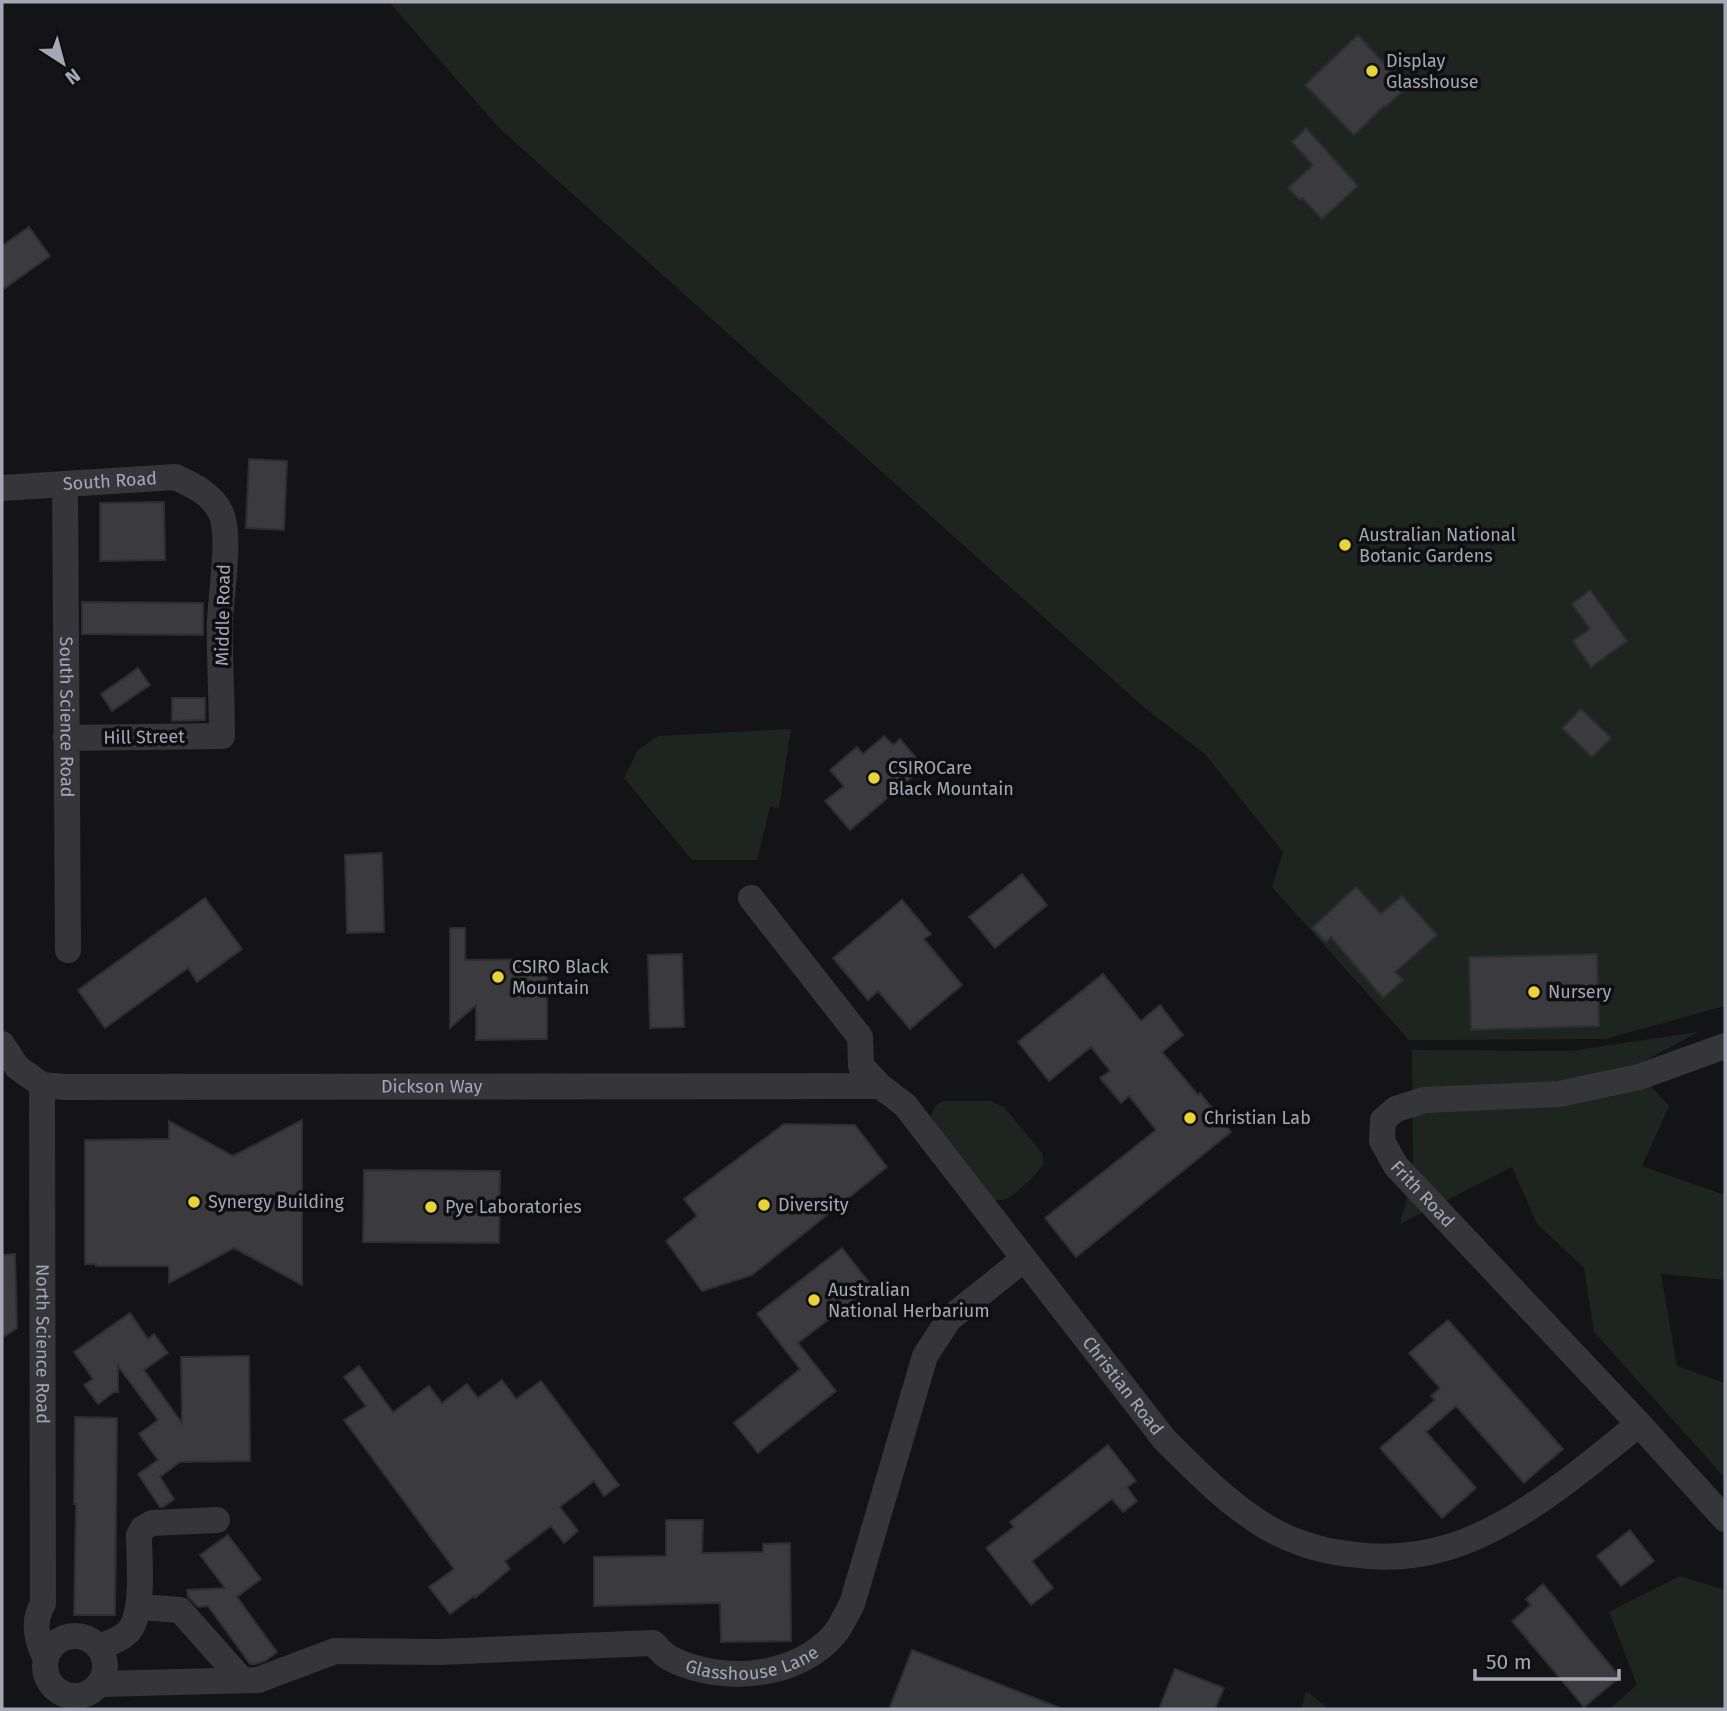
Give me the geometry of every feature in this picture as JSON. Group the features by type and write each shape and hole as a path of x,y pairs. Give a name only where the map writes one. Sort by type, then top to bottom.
{"street":[{"name":"South Road","path":"2,488 175,477 195,486 211,499"},
{"name":"South Science Road","path":"65,484 68,950"},
{"name":"Middle Road","path":"211,499 220,512 225,527 220,622 222,736"},
{"name":"Hill Street","path":"66,738 222,736"},
{"name":"Christian Road","path":"751,898 860,1037 862,1066 880,1086 905,1105 1164,1439 1199,1475 1262,1525 1296,1542 1334,1553 1372,1557 1410,1556 1449,1548 1485,1534 1559,1488 1639,1424"},
{"path":"2,1044 17,1067 42,1084"},
{"name":"Frith Road","path":"1725,1046 1639,1077 1559,1094 1424,1100 1396,1109 1383,1119 1382,1141 1396,1166 1725,1519"},
{"name":"Dickson Way","path":"42,1084 75,1087 880,1086"},
{"name":"North Science Road","path":"42,1084 43,1604 38,1613 37,1632 46,1659 45,1668 49,1682 55,1689 72,1697 92,1692 100,1684"},
{"name":"Glasshouse Lane","path":"100,1684 263,1679 335,1651 439,1652 653,1643 666,1656 686,1665 730,1675 753,1674 796,1661 834,1636 852,1604 925,1356 949,1319 1024,1259"},
{"path":"99,1647 116,1640 134,1624 139,1607 139,1535 143,1528 152,1523 217,1520"},
{"path":"43,1604 51,1607 72,1636"},
{"path":"139,1607 180,1610 242,1681"},
{"path":"46,1659 57,1642 72,1636 87,1639 99,1647 104,1656 106,1665 100,1684"}],"shaded area":[{"name":"Australian National Botanic Gardens","path":"389,2 1725,2 1725,1006 1605,1039 1409,1040 1272,887 1283,852 1205,754 1147,710 499,128"},
{"path":"791,729 779,808 770,807 757,860 692,860 624,778 638,750 658,736"},
{"path":"1698,1032 1634,1067 1669,1106 1642,1166 1725,1195 1725,1280 1661,1274 1677,1366 1725,1383 1725,1478 1594,1332 1584,1268 1537,1224 1512,1167 1400,1224 1413,1176 1412,1050 1570,1051"},
{"path":"943,1101 990,1101 1004,1107 1042,1153 1044,1163 1027,1183 1006,1199 988,1198 931,1117 935,1107"},
{"path":"1680,1576 1725,1590 1725,1709 1609,1709 1637,1685 1609,1612"},
{"path":"1306,1691 1329,1709 1301,1709"}],"building":[{"path":"1358,35 1406,88 1354,135 1305,85"},
{"path":"1306,128 1358,186 1322,219 1288,188 1313,165 1292,142"},
{"path":"29,227 50,256 2,290 2,246"},
{"path":"249,459 287,461 284,530 246,528"},
{"path":"164,502 165,560 100,561 100,503"},
{"path":"1590,590 1627,641 1591,667 1573,641 1590,629 1572,604"},
{"path":"82,602 203,603 203,635 82,634"},
{"path":"138,668 150,685 112,711 101,694"},
{"path":"172,698 205,698 205,720 172,721"},
{"path":"1581,709 1611,738 1592,757 1562,728"},
{"name":"CSIROCare Black Mountain","path":"884,736 893,745 900,739 924,767 850,830 825,801 844,786 830,770 857,747 863,754"},
{"path":"382,853 384,932 347,933 345,855"},
{"path":"1022,874 1047,905 995,948 969,917"},
{"path":"1356,887 1381,914 1402,896 1437,935 1395,972 1403,980 1383,998 1331,937 1326,942 1312,928"},
{"path":"205,898 242,949 197,982 188,968 105,1028 78,990"},
{"path":"902,900 931,934 924,939 962,985 910,1029 878,991 868,1000 833,958"},
{"name":"CSIRO Black Mountain","path":"450,928 465,928 465,960 547,959 547,1039 476,1040 476,1005 450,1028"},
{"path":"682,954 684,1027 650,1028 648,955"},
{"name":"Nursery","path":"1597,954 1599,1026 1471,1030 1469,957"},
{"name":"Christian Lab","path":"1103,974 1141,1021 1160,1005 1183,1035 1162,1052 1231,1132 1076,1257 1045,1218 1156,1130 1129,1096 1121,1103 1100,1078 1110,1071 1091,1047 1049,1081 1018,1042"},
{"name":"Synergy Building","path":"302,1120 302,1285 234,1248 169,1283 169,1266 85,1264 85,1140 169,1139 169,1121 233,1156"},
{"name":"Diversity","path":"784,1124 855,1125 887,1167 752,1275 702,1291 666,1241 697,1216 684,1199"},
{"name":"Pye Laboratories","path":"364,1170 500,1171 499,1243 363,1242"},
{"path":"842,1248 872,1286 798,1343 836,1391 758,1453 734,1423 800,1369 757,1314"},
{"path":"15,1254 17,1328 2,1338 2,1255"},
{"path":"130,1313 148,1339 154,1334 168,1353 144,1370 182,1423 181,1357 249,1356 250,1461 180,1462 160,1477 174,1499 163,1507 160,1507 138,1474 158,1460 139,1434 158,1420 118,1366 118,1392 98,1404 84,1385 93,1379 74,1352"},
{"path":"1448,1320 1563,1449 1524,1483 1456,1406 1426,1432 1476,1488 1442,1518 1380,1448 1435,1400 1431,1396 1440,1388 1409,1353"},
{"path":"359,1366 393,1412 429,1386 442,1403 467,1384 478,1398 502,1380 516,1399 541,1381 619,1485 604,1496 594,1481 560,1507 578,1531 564,1543 551,1526 505,1561 510,1569 475,1598 474,1596 450,1614 429,1587 454,1569 344,1420 366,1406 344,1377"},
{"path":"75,1417 117,1418 115,1615 74,1615"},
{"path":"1108,1445 1136,1481 1127,1487 1137,1501 1123,1512 1112,1499 1032,1561 1053,1588 1031,1605 986,1548 1014,1527 1010,1522"},
{"path":"666,1520 703,1520 702,1553 763,1552 763,1544 790,1543 791,1641 721,1642 720,1603 594,1606 594,1557 666,1556"},
{"path":"1630,1530 1654,1561 1621,1586 1597,1556"},
{"path":"228,1535 261,1579 237,1597 277,1652 265,1661 255,1664 250,1664 208,1606 198,1607 188,1597 187,1590 225,1588 200,1555"},
{"path":"1543,1584 1620,1677 1584,1707 1512,1621 1531,1605 1526,1599"},
{"path":"912,1650 1060,1708 1060,1709 889,1709"},
{"path":"1175,1669 1224,1688 1215,1709 1159,1709"}],"place":[{"name":"Display Glasshouse","path":"1372,71"},
{"name":"Australian National Botanic Gardens","path":"1345,545"},
{"name":"CSIROCare Black Mountain","path":"874,778"},
{"name":"CSIRO Black Mountain","path":"498,977"},
{"name":"Nursery","path":"1534,992"},
{"name":"Christian Lab","path":"1190,1118"},
{"name":"Synergy Building","path":"194,1202"},
{"name":"Diversity","path":"764,1205"},
{"name":"Pye Laboratories","path":"431,1207"},
{"name":"Australian National Herbarium","path":"814,1300"}]}
